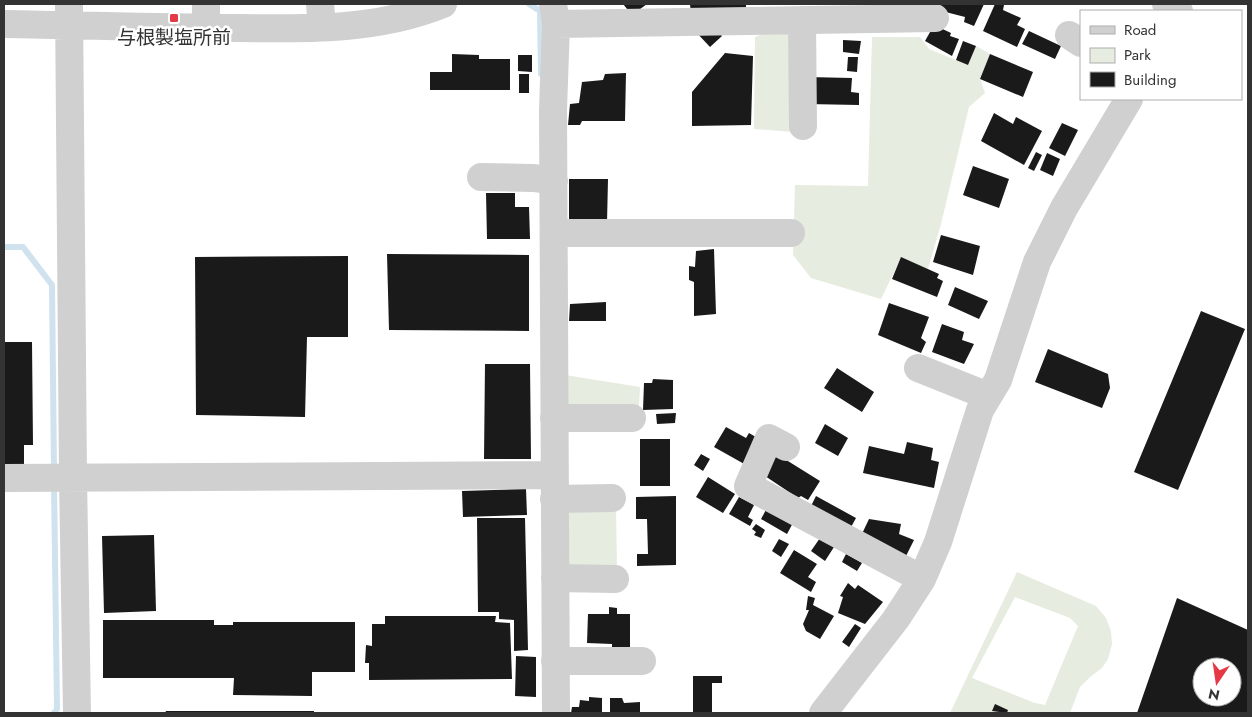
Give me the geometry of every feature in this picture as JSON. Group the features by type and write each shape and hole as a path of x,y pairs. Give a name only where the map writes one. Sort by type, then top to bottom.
{"street":[{"path":"4,24 69,14 321,15 384,22 443,4"},
{"path":"634,23 657,4"},
{"path":"1166,4 1178,10"},
{"path":"69,14 73,477 78,713"},
{"path":"556,713 554,487 555,233 544,179 543,110 555,14 634,23 935,18"},
{"path":"802,20 802,126"},
{"path":"822,713 896,619 922,579 938,542 980,410 998,380 1037,262 1064,208 1128,100"},
{"path":"481,177 544,179"},
{"path":"555,233 790,233"},
{"path":"918,368 988,396"},
{"path":"554,418 632,418"},
{"path":"786,448 768,438 748,486 922,579"},
{"path":"4,478 73,477 554,487 612,498"},
{"path":"555,578 615,579"},
{"path":"556,661 642,661"}],"green space":[{"path":"771,31 794,32 793,132 754,129 755,37"},
{"path":"872,37 920,37 929,49 968,65 976,46 990,54 980,79 985,93 969,107 941,224 928,269 901,258 881,299 811,278 793,255 795,185 868,186"},
{"path":"565,375 640,387 639,407 566,407"},
{"path":"616,506 617,570 568,570 567,507"},
{"path":"1017,572 1096,606 1106,618 1111,631 1112,644 1108,659 1102,668 1080,687 1070,713 950,713","holes":["1015,597 1070,618 1078,626 1045,705 1035,703 972,678"]}],"building":[{"path":"623,4 647,4 632,15"},
{"path":"690,4 746,4 746,13 691,14"},
{"path":"931,4 984,4 974,26 964,22 965,17 930,8"},
{"path":"995,4 1004,5 1003,10 1021,18 1017,25 1025,29 1017,47 983,31"},
{"path":"934,25 951,33 950,36 959,39 952,56 925,41"},
{"path":"695,31 719,32 722,36 710,47"},
{"path":"1029,31 1061,46 1055,59 1022,44"},
{"path":"843,40 861,41 859,54 843,52"},
{"path":"963,41 976,46 968,65 956,60"},
{"path":"725,53 753,56 751,125 692,126 692,92"},
{"path":"452,54 479,55 479,59 510,59 510,90 430,90 430,72 452,72"},
{"path":"990,54 1033,72 1023,97 980,79"},
{"path":"518,55 532,55 532,72 518,71"},
{"path":"848,57 858,57 857,72 847,71"},
{"path":"626,73 625,121 582,121 580,125 568,125 570,104 579,103 582,82 603,80 605,74"},
{"path":"519,74 529,74 529,93 519,93"},
{"path":"807,77 852,78 851,92 859,93 859,105 807,104"},
{"path":"994,113 1013,124 1016,117 1042,131 1024,165 981,141"},
{"path":"1062,123 1078,130 1065,156 1049,148"},
{"path":"1036,152 1042,155 1034,171 1028,168"},
{"path":"1047,153 1060,159 1053,176 1040,170"},
{"path":"973,166 1009,179 999,208 963,195"},
{"path":"569,179 608,179 607,223 569,222"},
{"path":"486,193 515,193 515,207 529,207 530,239 487,239"},
{"path":"941,235 980,246 973,275 933,262"},
{"path":"714,249 716,314 694,316 694,282 689,280 689,266 695,267 696,251"},
{"path":"387,254 529,255 529,331 389,330"},
{"path":"348,256 348,337 307,337 305,417 196,415 195,257"},
{"path":"901,257 939,274 937,278 943,281 937,297 892,279"},
{"path":"955,287 988,301 979,319 948,305"},
{"path":"606,302 606,321 569,321 570,304"},
{"path":"889,303 929,317 921,338 926,342 921,353 878,335"},
{"path":"1201,311 1245,329 1178,490 1134,472"},
{"path":"942,324 964,332 962,340 974,344 964,364 932,352"},
{"path":"4,342 32,342 33,445 24,445 24,467 4,467"},
{"path":"1048,349 1108,374 1110,388 1102,408 1035,382"},
{"path":"485,364 530,364 531,459 484,459"},
{"path":"837,368 874,392 862,412 824,388"},
{"path":"653,379 673,380 673,409 643,410 644,383 652,383"},
{"path":"676,413 675,423 657,424 656,414"},
{"path":"825,424 848,438 838,456 815,443"},
{"path":"726,427 746,438 749,433 761,440 746,465 714,447"},
{"path":"640,439 670,439 670,486 640,486"},
{"path":"907,442 933,448 931,460 939,462 934,488 863,473 869,446 904,454"},
{"path":"775,453 820,481 808,500 801,496 798,498 762,474"},
{"path":"701,454 710,459 703,471 694,465"},
{"path":"708,477 735,494 723,513 696,497"},
{"path":"526,489 527,515 463,517 462,491"},
{"path":"676,496 676,565 637,566 637,554 648,554 647,519 636,519 636,497"},
{"path":"816,496 856,518 850,529 810,508"},
{"path":"739,497 754,505 748,517 753,520 750,526 729,514"},
{"path":"768,506 794,521 787,534 761,519"},
{"path":"477,518 525,518 528,650 514,651 514,620 499,619 499,612 478,612"},
{"path":"869,519 901,524 899,534 914,540 904,560 860,538"},
{"path":"756,524 765,530 761,538 754,535 756,532 752,529"},
{"path":"154,535 156,611 104,613 102,536"},
{"path":"820,538 834,547 825,561 811,551"},
{"path":"779,539 789,544 781,557 772,551"},
{"path":"794,550 817,564 808,577 816,582 811,592 780,573"},
{"path":"846,554 862,563 857,571 842,562"},
{"path":"848,583 855,589 858,585 883,602 865,624 838,613 843,597 840,596"},
{"path":"808,596 815,598 813,605 834,616 820,639 806,631 803,624 809,610 806,610"},
{"path":"1177,598 1248,630 1248,713 1137,713"},
{"path":"609,607 617,608 617,614 630,614 630,648 612,647 612,644 587,643 588,614 609,614"},
{"path":"385,616 496,616 495,622 510,623 512,679 369,680 369,663 365,663 366,645 372,646 372,624 385,624"},
{"path":"103,620 214,620 214,625 233,625 233,622 355,622 355,672 312,672 312,696 233,695 234,678 103,678"},
{"path":"855,624 861,628 849,647 842,642"},
{"path":"516,656 536,657 536,697 515,696"},
{"path":"693,676 722,676 722,683 712,683 712,713 693,713"},
{"path":"589,697 602,698 602,713 571,713 572,707 579,707 580,700 589,701"},
{"path":"610,698 622,698 624,703 640,702 640,713 610,713"},
{"path":"995,704 1008,710 1007,713 992,711"},
{"path":"166,711 314,711 314,713 165,713"}],"waterway":[{"path":"529,4 540,11 541,74"},
{"path":"4,247 23,247 52,285 54,471"},
{"path":"54,483 57,709 54,713"}],"place":[{"name":"与根製塩所前","path":"174,18"}]}
